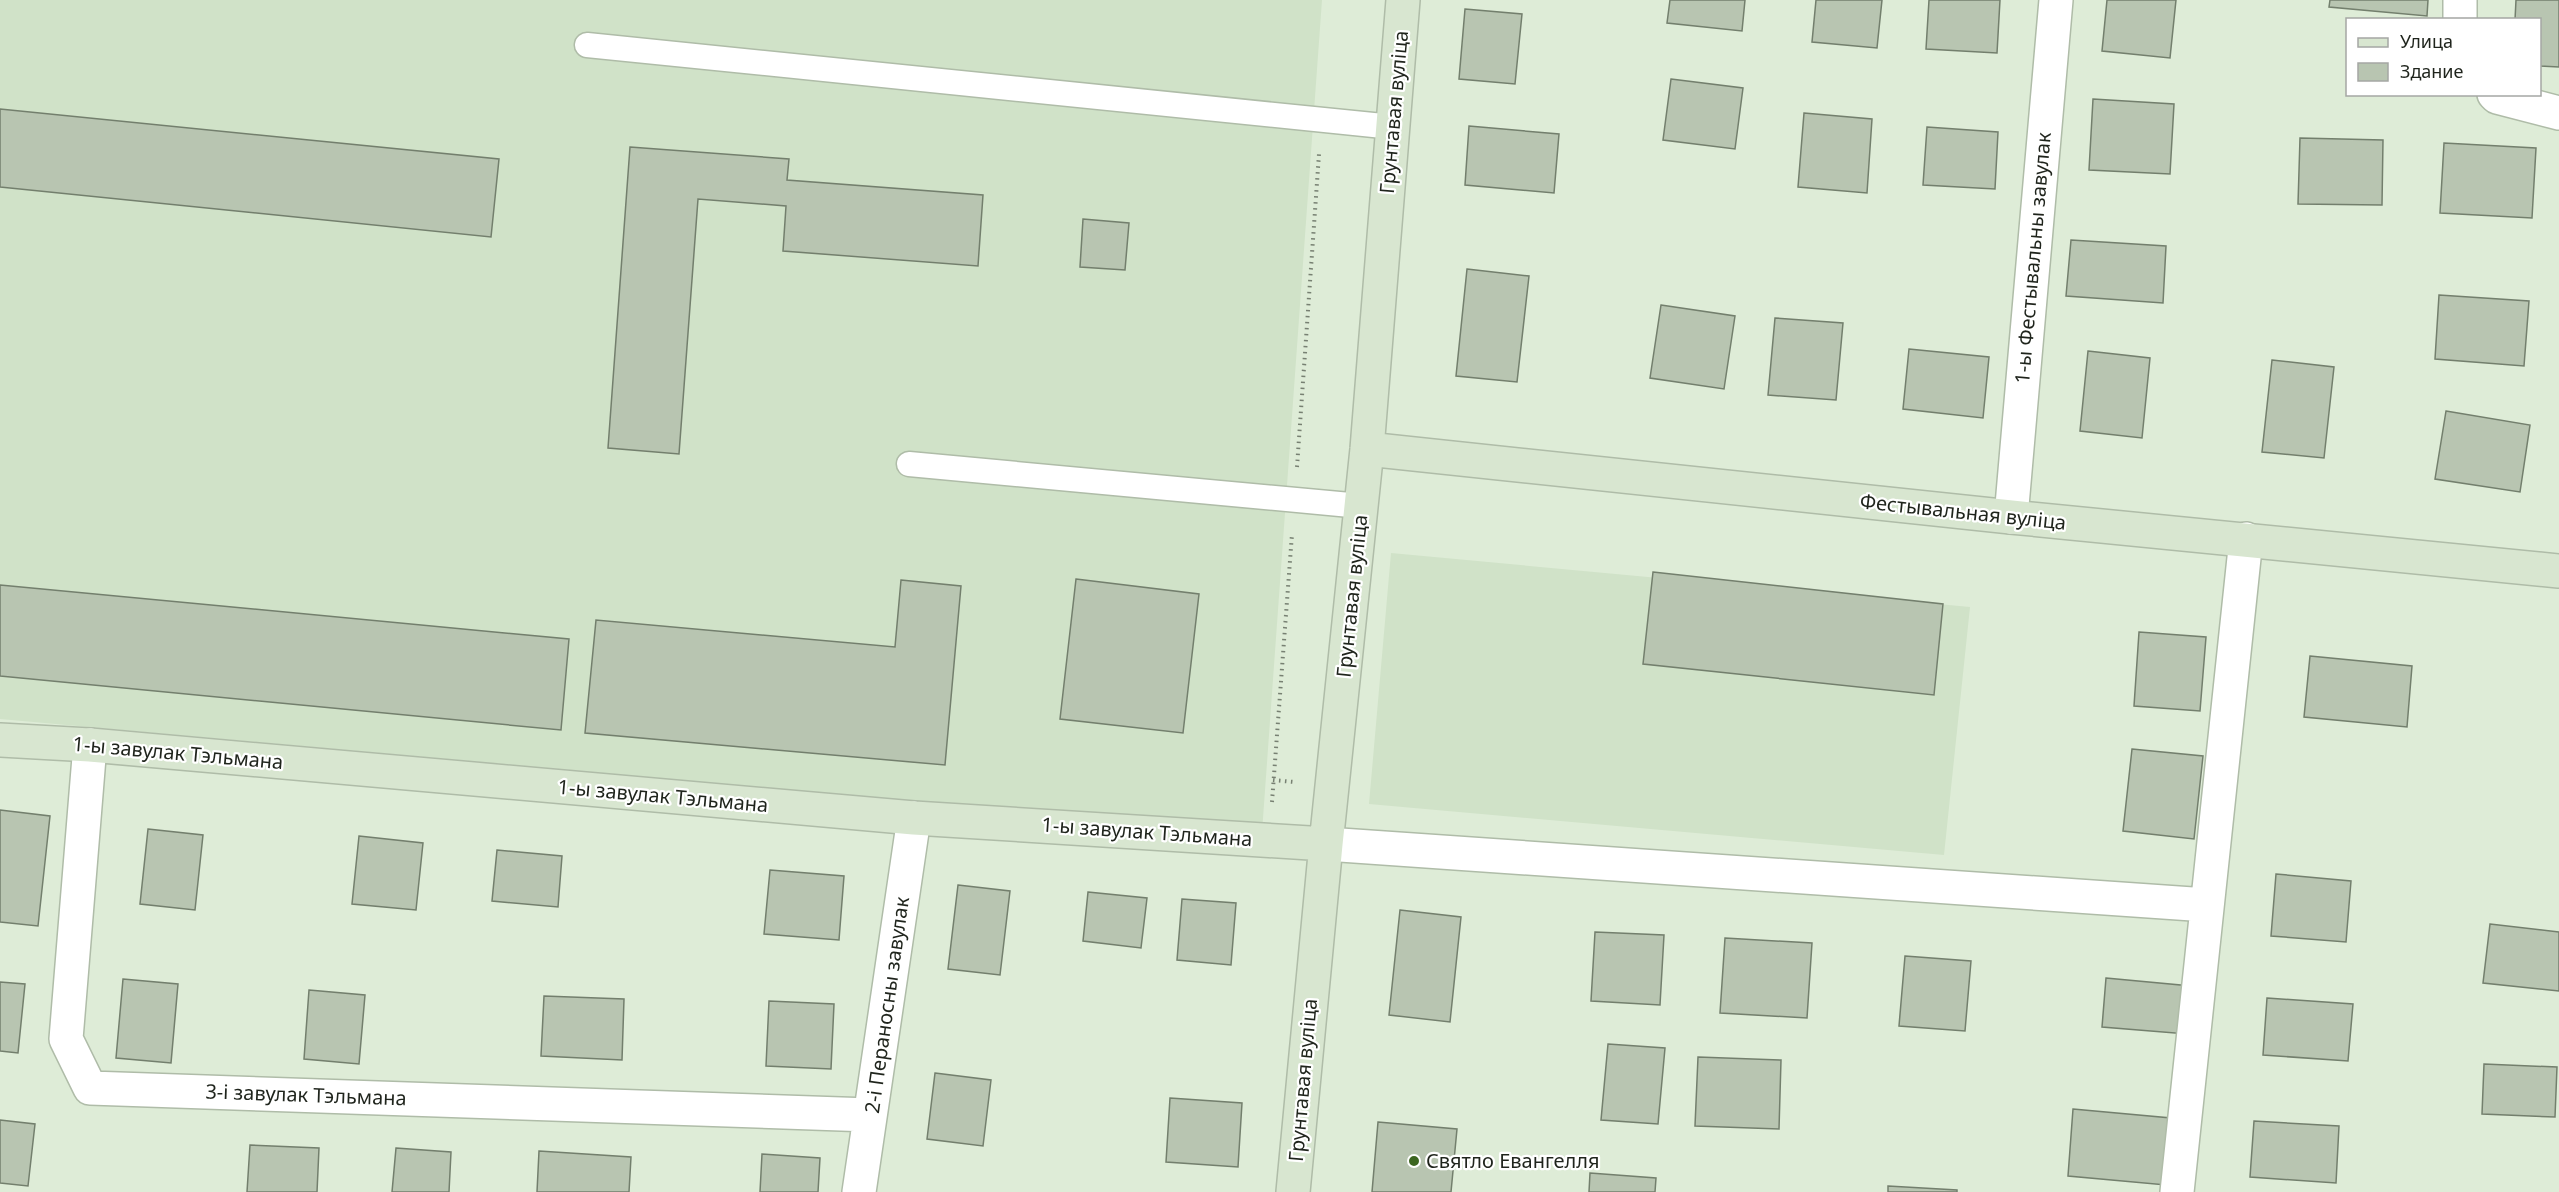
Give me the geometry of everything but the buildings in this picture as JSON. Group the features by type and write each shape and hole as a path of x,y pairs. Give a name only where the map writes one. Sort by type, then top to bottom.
{"main road":[{"name":"Грунтавая вуліца","path":"1293,1192 1367,449 1403,0"},
{"name":"Фестывальная вуліца","path":"1367,449 2010,517 2559,571"},
{"name":"1-ы завулак Тэльмана","path":"0,740 90,745 914,818 1326,844"}],"street":[{"name":"1-ы Фестывальны завулак","path":"2010,517 2056,0"},
{"path":"2460,0 2460,18"},
{"path":"2501,96 2559,113"},
{"path":"2177,1192 2246,539"},
{"name":"3-і завулак Тэльмана","path":"90,745 66,1039 90,1088 870,1115"},
{"name":"2-і Пераносны завулак","path":"859,1192 914,818"},
{"path":"1326,844 2207,906"}],"lane":[{"path":"587,45 1393,128"},
{"path":"909,464 1361,506"}],"shaded area":[{"path":"0,0 1322,0 1262,832 0,719"},
{"path":"1391,553 1970,607 1944,855 1369,804"}],"place":[{"name":"Святло Евангелля","path":"1414,1161"}]}
